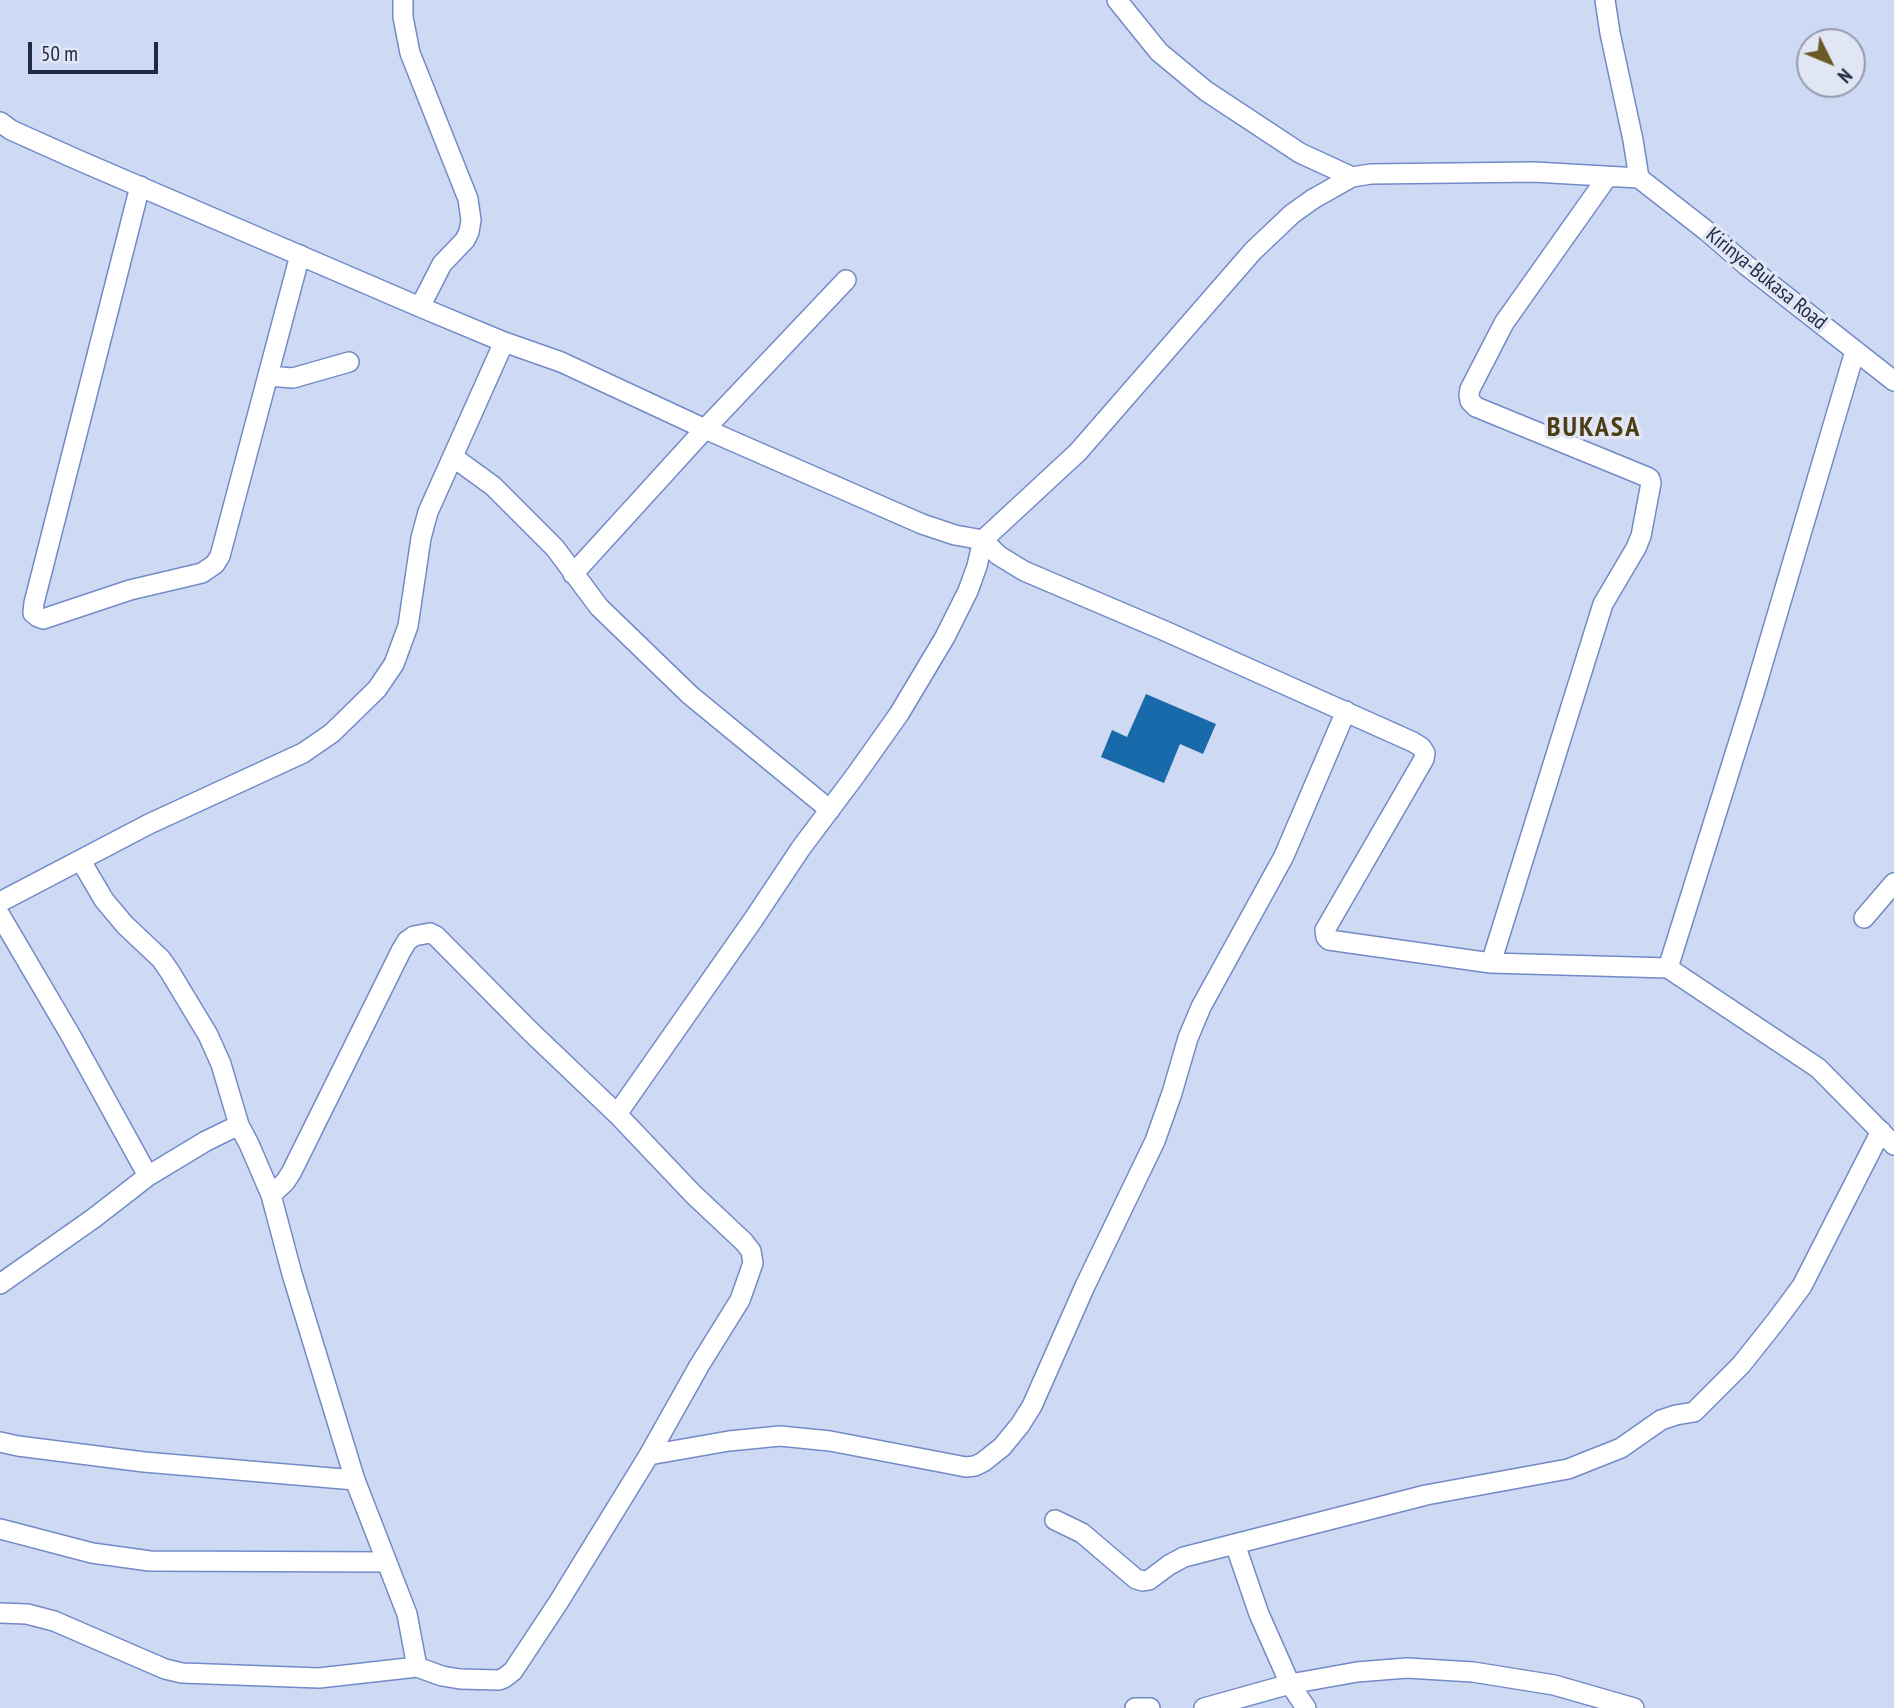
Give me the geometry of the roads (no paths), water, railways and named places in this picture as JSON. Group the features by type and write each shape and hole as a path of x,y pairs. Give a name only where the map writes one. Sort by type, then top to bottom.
{"street":[{"path":"404,0 403,17 410,53 468,199 471,220 465,240 442,264 420,307"},
{"path":"1117,0 1160,52 1206,92 1300,153 1352,177"},
{"path":"617,1114 801,848 900,714 946,637 968,591 983,540 1078,452 1253,251 1292,214 1352,177 1379,173 1534,172 1639,178 1605,0"},
{"path":"0,122 11,130 420,307 561,362 705,429 922,524 955,535 983,540 998,555 1024,571 1413,742 1425,753 1421,765 1325,930 1329,940 1491,962 1668,968 1818,1068 1888,1138 1802,1286 1741,1365 1694,1412 1669,1416 1621,1447 1568,1469 1426,1495 1184,1557 1150,1580 1143,1581 1136,1579 1082,1533 1055,1520"},
{"path":"1491,962 1603,604 1641,536 1651,483 1647,477 1476,407 1470,401 1469,395 1504,323 1608,176"},
{"name":"Kirinya-Bukasa Road","path":"1639,178 1894,381"},
{"path":"140,186 34,603 33,613 36,616 43,619 130,590 202,573 215,564 220,556 300,255"},
{"path":"573,574 846,280"},
{"path":"0,902 149,824 303,753 332,733 377,688 394,664 408,626 421,538 428,512 504,342"},
{"path":"1668,968 1758,680 1855,351"},
{"path":"268,376 293,378 349,362"},
{"path":"453,457 493,486 555,548 599,607 690,695 830,810"},
{"path":"649,1455 729,1441 780,1436 830,1441 966,1467 983,1462 1002,1447 1032,1406 1155,1141 1188,1038 1201,1007 1284,856 1346,712"},
{"path":"80,861 104,900 170,972 208,1035 221,1065 239,1125 271,1195 292,1274 355,1480 407,1614 417,1667"},
{"path":"1864,918 1894,883"},
{"path":"0,915 148,1176"},
{"path":"0,1613 26,1614 54,1621 165,1669 182,1673 319,1678 417,1667 460,1679 499,1680 511,1674 649,1455 740,1300 753,1263 751,1251 744,1242 693,1194 617,1114 430,933 422,933 407,941 291,1173 271,1195"},
{"path":"0,1284 94,1219 148,1176 206,1141 239,1125"},
{"path":"0,1442 144,1462 355,1480"},
{"path":"0,1529 92,1553 150,1561 387,1562"},
{"path":"1235,1544 1259,1614 1290,1684 1306,1708"},
{"path":"1208,1708 1290,1684 1357,1671 1407,1668 1473,1672 1554,1685 1633,1708"},
{"path":"1135,1708 1150,1708"}],"district":[{"name":"BUKASA","path":"1594,428"}]}
